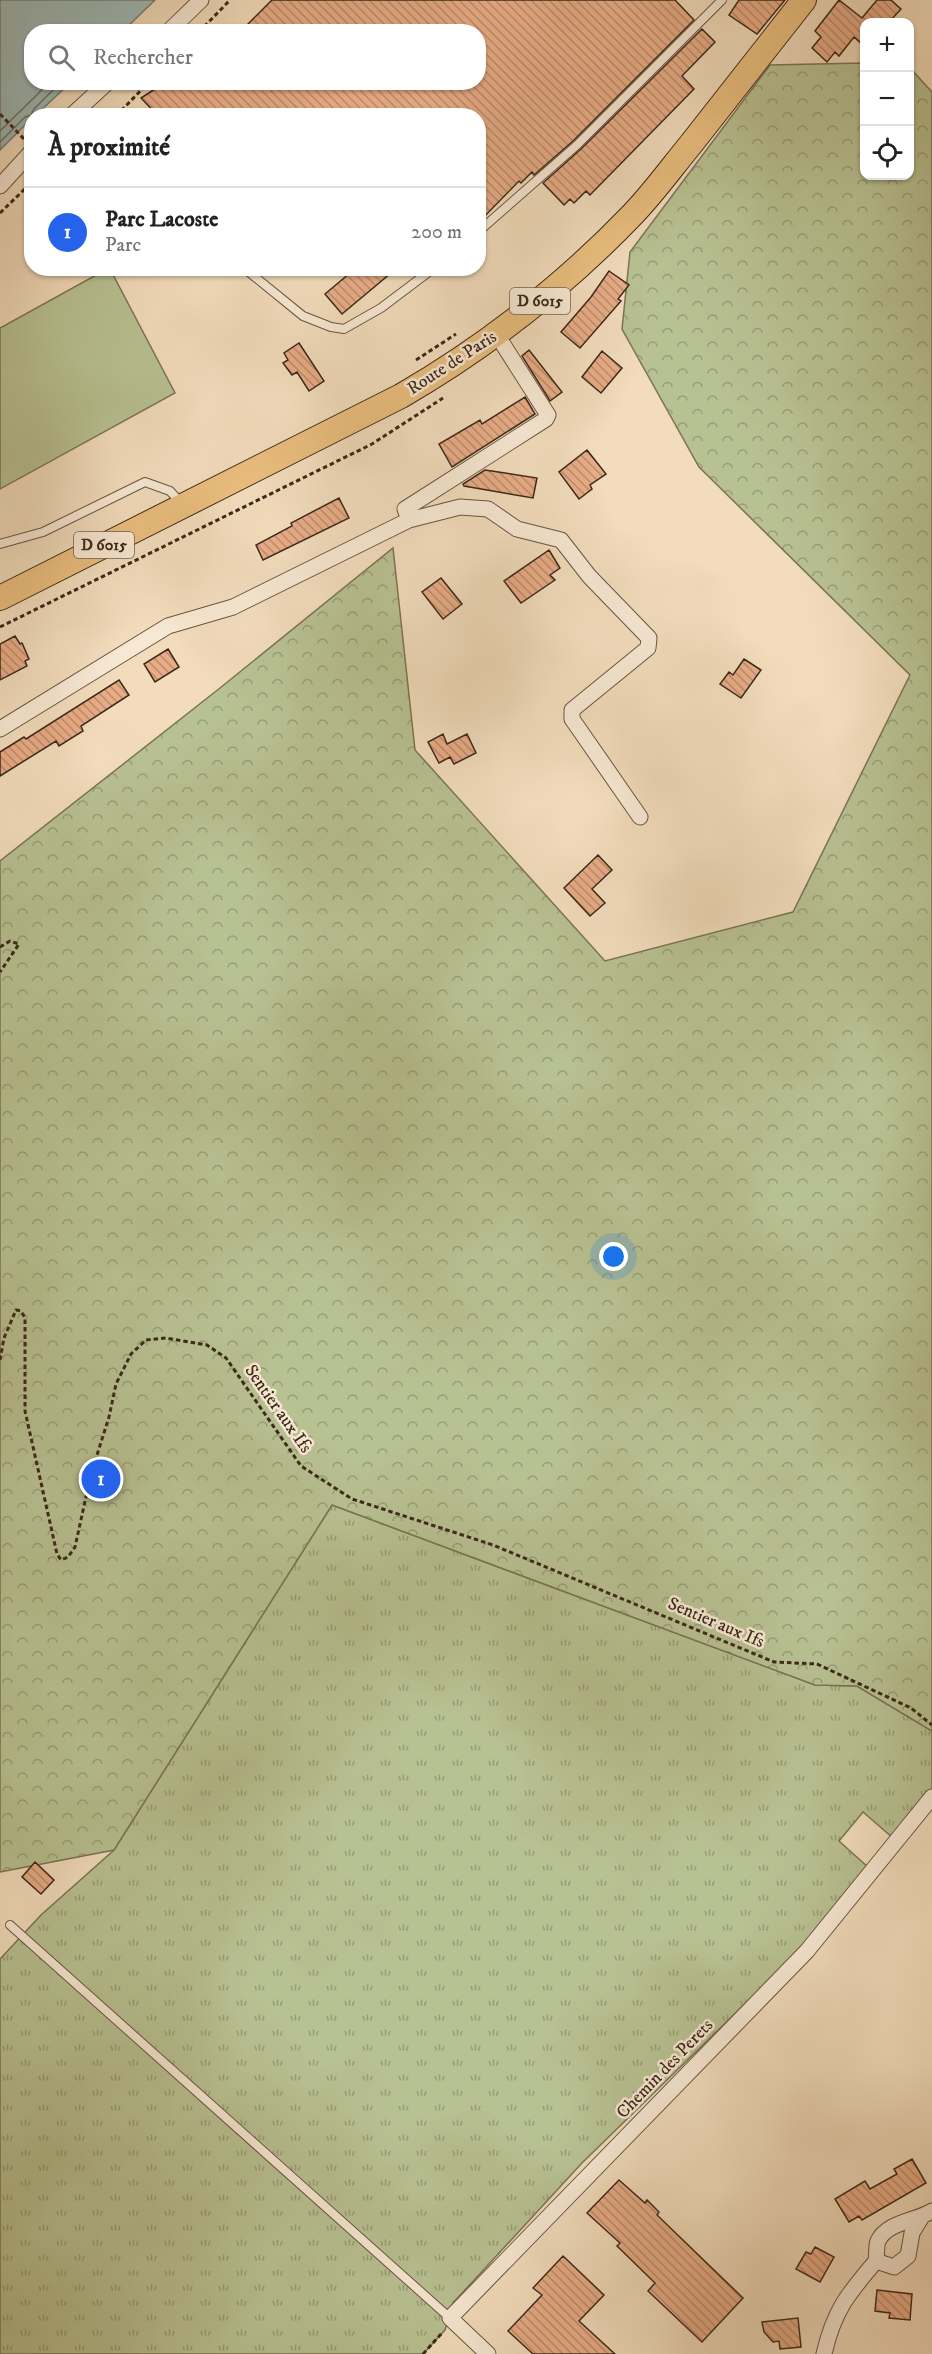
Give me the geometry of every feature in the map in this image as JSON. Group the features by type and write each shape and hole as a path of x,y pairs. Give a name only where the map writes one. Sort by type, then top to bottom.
{"main road":[{"name":"Route de Paris","path":"0,598 401,396 447,370 497,335 570,274 634,212 804,0"}],"street":[{"path":"176,24 201,0"},
{"path":"80,108 99,90"},
{"path":"0,186 24,158"},
{"path":"409,520 405,509 546,419 548,415 497,335"},
{"path":"0,729 168,626 233,607 409,520 460,507 488,509 517,529 561,540 589,576 649,638 648,648 572,710 572,719 640,817"},
{"name":"Chemin des Perets","path":"451,2320 807,1951 932,1797"},
{"path":"824,2354 830,2328 847,2296 876,2261 878,2241 892,2226 926,2214"},
{"path":"876,2261 894,2267 908,2256 912,2234 926,2214"},
{"path":"451,2320 488,2354"}],"lane":[{"path":"486,225 577,145 722,0"},
{"path":"254,276 303,316 331,327 344,329 381,308 423,276"},
{"path":"0,544 43,532 145,482 170,491 184,506"},
{"path":"10,1925 451,2320"}],"path":[{"path":"207,24 230,0"},
{"path":"124,108 140,90"},
{"path":"0,114 24,140"},
{"path":"0,213 24,190"},
{"path":"0,627 372,444 445,396"},
{"path":"0,947 10,941 19,944 0,972"},
{"name":"Sentier aux Ifs","path":"0,1360 4,1338 16,1310 21,1311 25,1318 25,1411 57,1554 62,1560 68,1557 75,1547 91,1474 109,1417 116,1384 131,1354 146,1340 166,1338 207,1345 226,1358 301,1466 352,1499 493,1545 774,1662 817,1664 911,1708 932,1725"},
{"path":"423,2354 451,2320"}],"green space":[{"path":"860,63 860,180 914,180 914,72 932,92 932,1731 857,1686 815,1685 332,1505 114,1850 0,1872 0,861 393,548 415,750 605,961 793,912 910,675 699,467 622,329 630,252 770,65"},
{"path":"94,276 114,276 175,393 0,489 0,328"},
{"path":"332,1505 815,1685 857,1686 932,1731 932,1795 893,1838 863,1812 839,1841 869,1868 796,1954 582,2163 453,2303 445,2330 423,2354 0,2354 0,1959 41,1915 114,1850"}],"water":[{"path":"0,0 155,0 130,24 24,24 24,90 63,90 43,108 24,108 24,126 0,150"}],"building":[{"path":"272,0 675,0 694,20 573,141 534,175 532,172 521,183 519,181 486,215 486,108 150,108 141,98 154,90 486,90 486,24 248,24"},
{"path":"739,0 785,0 757,34 729,15"},
{"path":"839,0 862,18 860,18 860,42 854,37 839,56 835,52 827,62 812,48 821,37 815,31"},
{"path":"877,0 891,0 901,9 893,18 862,18"},
{"path":"702,29 715,42 682,76 694,89 590,195 586,191 574,203 570,199 564,205 543,183 581,149"},
{"path":"609,271 629,285 618,299 621,301 580,348 561,332 591,297"},
{"path":"346,276 387,276 342,314 325,294"},
{"path":"299,343 324,381 309,391 297,372 292,375 283,363 288,360 284,353"},
{"path":"529,350 562,392 550,401 522,356"},
{"path":"602,351 622,368 601,393 582,377"},
{"path":"525,397 535,414 452,467 439,444 480,420 482,424"},
{"path":"587,450 606,474 590,485 592,489 579,499 559,472"},
{"path":"485,470 537,478 533,498 464,486 463,484"},
{"path":"339,498 349,518 263,560 256,545 292,526 291,523"},
{"path":"549,550 560,568 550,575 555,580 521,603 504,581"},
{"path":"441,578 462,604 443,619 422,592"},
{"path":"15,636 20,644 22,643 29,659 25,661 27,666 0,680 0,644"},
{"path":"168,649 179,667 155,682 144,664"},
{"path":"744,659 761,670 741,698 720,684 729,672 733,675"},
{"path":"119,680 129,695 81,726 83,731 59,746 56,741 0,776 0,752 24,737 26,739"},
{"path":"443,734 447,744 467,734 476,753 454,764 450,757 439,763 428,742"},
{"path":"598,855 612,870 592,889 605,903 590,916 564,888"},
{"path":"35,1862 54,1880 41,1894 22,1877"},
{"path":"912,2159 926,2183 862,2220 859,2216 849,2222 835,2199 865,2181 870,2189 897,2174 894,2169"},
{"path":"619,2180 645,2203 647,2200 659,2212 657,2215 743,2298 702,2342 648,2291 655,2283 617,2246 620,2243 587,2213"},
{"path":"815,2247 834,2257 820,2282 796,2269 806,2252 811,2254"},
{"path":"563,2256 604,2295 579,2321 615,2354 533,2354 508,2331 542,2295 533,2288"},
{"path":"877,2290 912,2294 910,2320 889,2318 890,2313 875,2311"},
{"path":"798,2318 801,2347 780,2349 779,2341 773,2342 764,2332 762,2322"}],"place":[{"name":"Parc Lacoste","path":"101,1479"}]}
